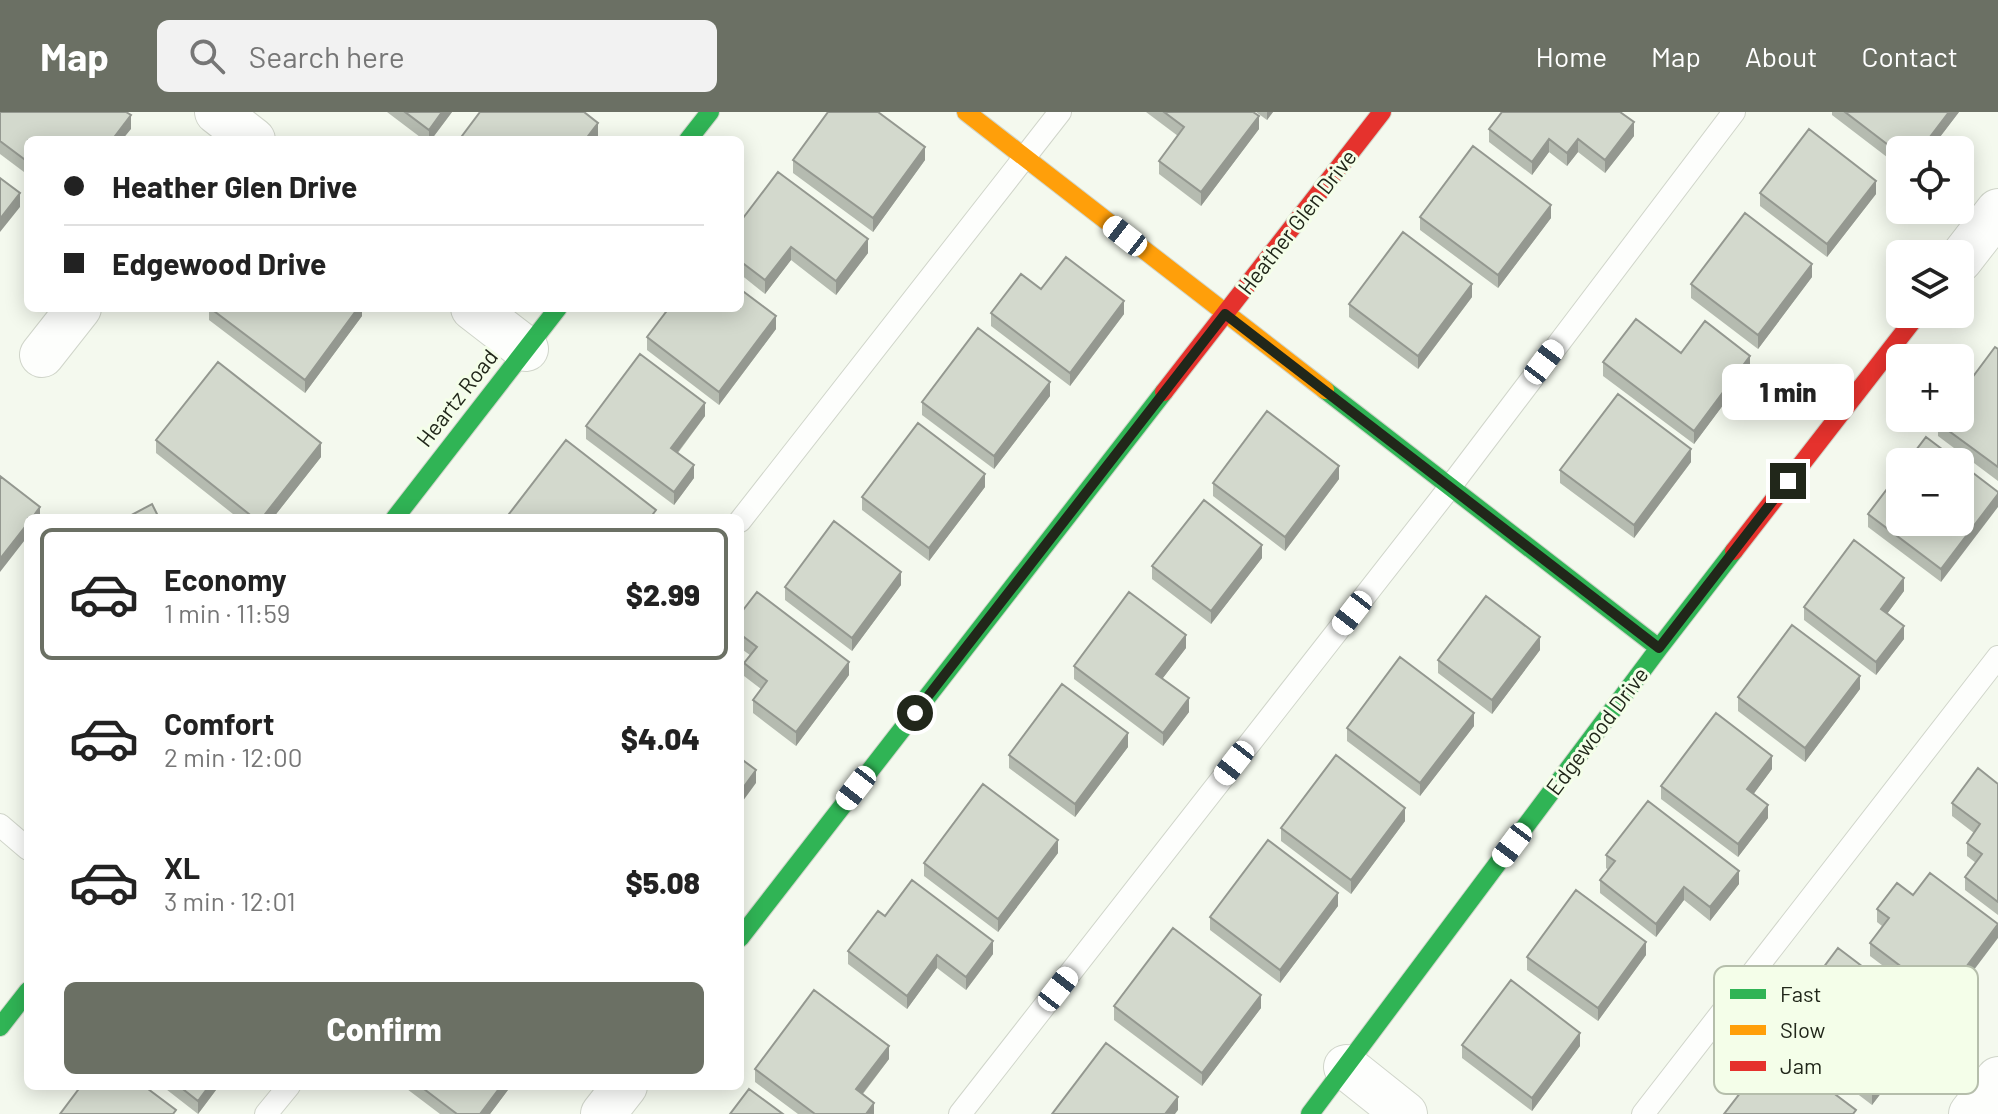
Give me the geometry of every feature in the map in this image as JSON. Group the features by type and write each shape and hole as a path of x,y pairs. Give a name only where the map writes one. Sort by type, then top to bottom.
{"street":[{"path":"691,136 710,112"},
{"path":"966,112 1659,648"},
{"name":"Heather Glen Drive","path":"744,933 1382,112"},
{"path":"1974,242 1998,211"},
{"path":"42,355 76,312"},
{"path":"478,312 526,349"},
{"name":"Heartz Road","path":"398,514 555,312"},
{"name":"Edgewood Drive","path":"1310,1114 1659,648 1907,328"},
{"path":"0,1027 24,996"},
{"path":"1346,1067 1405,1114"},
{"path":"1971,1114 1998,1079"},
{"path":"603,1114 622,1090"}],"lane":[{"path":"744,516 1060,112"},
{"path":"960,1114 1450,487 1734,112"},
{"path":"1758,966 1998,657"},
{"path":"0,825 24,846"},
{"path":"1643,1114 1714,1023"},
{"path":"266,1114 286,1090"}],"building":[{"path":"0,112 126,112 131,115 115,136 24,136 24,159 0,141"},
{"path":"405,112 442,112 429,130"},
{"path":"480,112 584,112 598,123 588,136 462,136"},
{"path":"828,112 878,112 925,147 873,218 793,160"},
{"path":"1164,112 1253,112 1259,116 1201,192 1159,161 1184,127"},
{"path":"1502,112 1620,112 1634,122 1605,160 1578,139 1567,153 1549,139 1532,162 1489,129"},
{"path":"1845,112 1949,112 1931,136 1886,136 1886,143"},
{"path":"1809,129 1876,181 1827,244 1760,193"},
{"path":"1473,146 1551,205 1498,275 1420,217"},
{"path":"778,172 868,239 836,281 791,247 765,280 744,264 744,217"},
{"path":"0,178 20,193 0,219"},
{"path":"1745,213 1812,264 1758,335 1691,284"},
{"path":"1403,232 1472,284 1418,356 1349,304"},
{"path":"1066,257 1124,301 1070,373 991,313 1021,274 1041,289"},
{"path":"744,292 776,316 719,392 647,337 666,312 744,312"},
{"path":"215,312 355,312 305,380"},
{"path":"1636,319 1681,353 1705,321 1750,356 1694,431 1603,362"},
{"path":"978,328 1050,382 994,456 922,402"},
{"path":"1995,347 1998,349 1998,467 1950,432 1974,432 1974,375"},
{"path":"640,354 705,403 671,448 694,465 674,492 586,426"},
{"path":"218,362 321,443 265,514 249,514 156,440"},
{"path":"1618,394 1691,449 1634,525 1560,470"},
{"path":"1267,411 1339,466 1285,537 1213,483"},
{"path":"918,423 985,474 929,548 862,497"},
{"path":"1926,437 1941,448 1918,448"},
{"path":"566,440 656,510 653,514 509,514"},
{"path":"1974,474 1998,494 1974,526"},
{"path":"0,476 40,507 35,514 24,514 24,528 0,559"},
{"path":"1886,490 1886,528 1868,514"},
{"path":"1204,500 1262,545 1211,611 1152,566"},
{"path":"152,504 157,514 133,514"},
{"path":"834,521 901,572 852,638 785,587"},
{"path":"1897,536 1966,536 1941,569"},
{"path":"1854,540 1904,578 1881,609 1904,626 1876,662 1804,607"},
{"path":"757,592 849,662 796,732 753,700 767,681 744,663 757,647 744,637 744,609"},
{"path":"1129,592 1186,635 1156,674 1189,698 1163,733 1074,666"},
{"path":"1486,596 1540,637 1492,700 1438,660"},
{"path":"1792,625 1860,676 1805,748 1738,697"},
{"path":"1400,657 1474,713 1420,783 1347,728"},
{"path":"1062,684 1128,733 1075,804 1009,755"},
{"path":"1716,713 1772,756 1747,789 1768,805 1738,844 1661,786"},
{"path":"1336,755 1405,808 1351,880 1281,828"},
{"path":"744,761 756,770 744,786"},
{"path":"1978,768 1998,784 1998,902 1965,877 1982,854 1967,843 1980,824 1952,803"},
{"path":"983,784 1058,840 998,919 924,863"},
{"path":"1648,801 1739,871 1710,907 1684,887 1656,924 1600,880 1615,861 1606,855"},
{"path":"1268,840 1338,893 1280,970 1210,917"},
{"path":"1930,873 1998,924 1967,966 1901,966 1870,943 1889,918 1877,909 1897,883 1913,895"},
{"path":"912,880 993,941 966,977 937,955 907,996 848,951 878,911 885,916"},
{"path":"1576,890 1646,942 1598,1008 1527,957"},
{"path":"1173,928 1261,995 1202,1073 1114,1006"},
{"path":"1838,948 1862,966 1824,966"},
{"path":"1511,980 1580,1033 1532,1098 1462,1045"},
{"path":"814,990 889,1046 856,1089 874,1103 866,1114 815,1114 755,1069"},
{"path":"1106,1043 1178,1097 1165,1114 1052,1114"},
{"path":"749,1089 783,1114 730,1114"},
{"path":"78,1090 149,1090 176,1110 173,1114 60,1114"},
{"path":"184,1090 206,1090 198,1101"},
{"path":"425,1090 498,1090 480,1114 457,1114"},
{"path":"1739,1094 1835,1094 1856,1110 1853,1114 1724,1114"}],"traffic: fast":[{"path":"691,136 710,112"},
{"path":"398,514 555,312"},
{"path":"1325,390 1659,648"},
{"path":"744,933 1164,392"},
{"path":"1310,1114 1734,551"},
{"path":"0,1027 24,996"}],"traffic: slow":[{"path":"966,112 1325,390"}],"traffic: jam":[{"path":"1164,392 1382,112"},
{"path":"1734,551 1907,328"}],"route":[{"path":"915,713 1225,314 1659,648 1788,481"}]}
